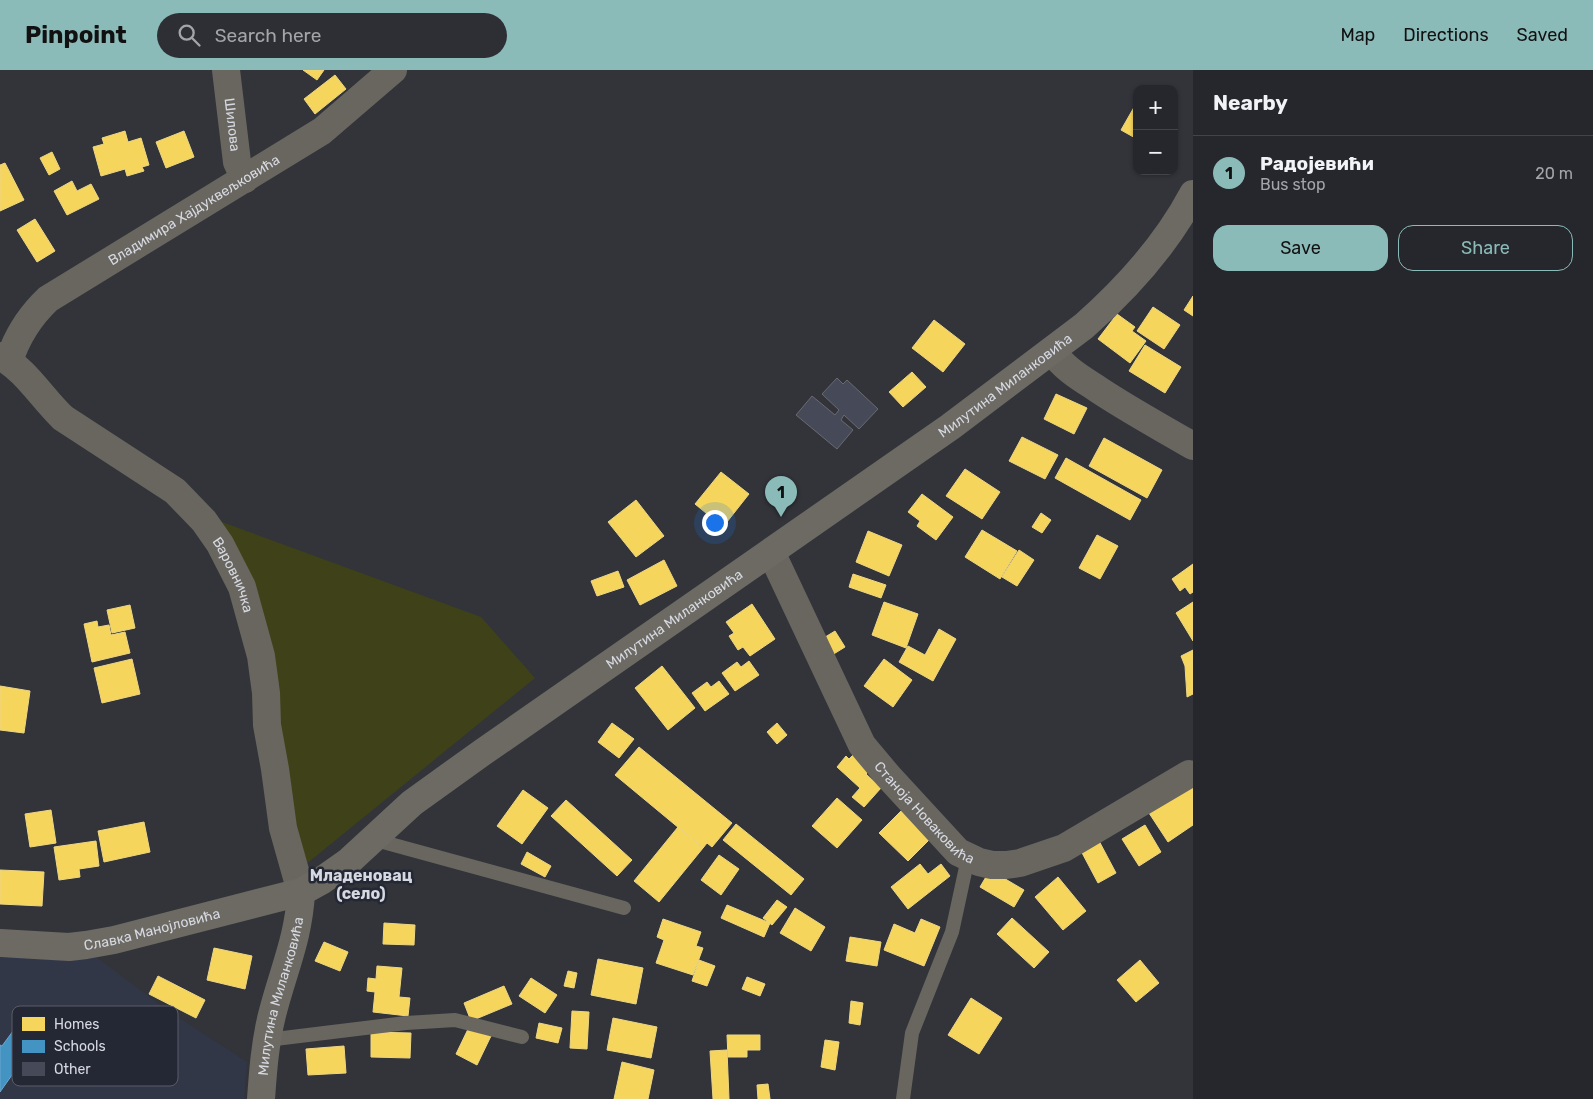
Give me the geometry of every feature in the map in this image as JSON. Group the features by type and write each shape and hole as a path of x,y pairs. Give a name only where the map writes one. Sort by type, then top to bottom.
{"main road":[{"name":"Милутина Миланковића","path":"261,1099 267,1040 296,934 302,892 348,862 412,803 505,736 950,427 1052,351 1104,308 1133,278 1161,245 1193,194"},
{"name":"Славка Манојловића","path":"0,943 70,947 86,945 131,936 302,892"}],"street":[{"name":"Шилова","path":"226,70 237,162 245,179"},
{"name":"Владимира Хајдуквељковића","path":"4,358 24,326 36,310 48,299 322,131 393,70"},
{"path":"1052,351 1056,358 1072,372 1107,396 1193,446"},
{"name":"Варовничка","path":"4,358 21,371 63,418 175,491 204,521 220,544 242,587 261,656 266,693 267,725 275,769 282,828 302,892"},
{"name":"Станоја Новаковића","path":"771,552 862,745 958,852 968,858 992,865 1006,865 1020,863 1064,848 1189,774"}],"lane":[{"path":"372,839 624,908"},
{"path":"903,1099 912,1033 952,932 968,858"},
{"path":"267,1040 406,1023 455,1020 522,1037"}],"shaded area":[{"path":"0,958 97,958 161,1006 12,1006 12,1086 178,1086 178,1017 247,1062 244,1099 0,1099"}],"green space":[{"path":"203,515 481,617 535,678 305,865 284,782 278,689"}],"building: Homes":[{"path":"303,70 324,70 317,80"},
{"path":"335,75 346,89 315,114 304,99"},
{"path":"1133,109 1133,137 1121,130"},
{"path":"125,131 128,142 141,138 149,165 142,167 144,171 127,176 125,169 101,176 93,147 104,144 102,138"},
{"path":"184,131 194,157 166,168 156,142"},
{"path":"52,152 60,169 49,175 40,158"},
{"path":"5,163 24,200 0,211 0,165"},
{"path":"72,181 77,191 91,184 99,199 67,215 54,191"},
{"path":"35,219 55,251 37,262 17,230"},
{"path":"1193,296 1193,316 1184,310"},
{"path":"1153,307 1180,325 1164,349 1137,331"},
{"path":"1117,314 1135,327 1132,331 1146,341 1130,363 1098,339"},
{"path":"934,320 965,344 943,372 912,348"},
{"path":"1145,345 1181,367 1165,393 1129,371"},
{"path":"912,372 926,387 903,407 889,392"},
{"path":"1056,394 1087,408 1074,434 1044,419"},
{"path":"1022,437 1058,455 1045,479 1009,461"},
{"path":"1104,438 1162,470 1147,498 1089,466"},
{"path":"1066,458 1141,500 1130,520 1055,478"},
{"path":"965,469 1000,492 982,519 946,496"},
{"path":"721,472 749,494 723,527 695,504"},
{"path":"922,494 953,517 936,540 917,526 920,521 908,512"},
{"path":"636,500 664,536 636,557 608,522"},
{"path":"1041,513 1051,520 1042,533 1032,527"},
{"path":"982,530 1017,551 1000,579 965,557"},
{"path":"868,531 902,545 889,576 856,562"},
{"path":"1097,535 1118,546 1100,579 1079,568"},
{"path":"1019,550 1034,560 1017,586 1002,577"},
{"path":"664,560 677,586 640,605 627,580"},
{"path":"1193,564 1193,592 1190,594 1185,587 1180,591 1172,579"},
{"path":"618,571 624,587 597,596 591,581"},
{"path":"853,574 886,585 881,598 849,587"},
{"path":"884,602 918,614 906,648 872,635"},
{"path":"1193,602 1193,641 1176,613"},
{"path":"752,604 775,639 750,656 743,647 738,650 729,636 734,633 726,622"},
{"path":"130,605 135,628 112,633 107,610"},
{"path":"97,621 98,627 109,625 111,635 125,632 130,653 92,662 84,624"},
{"path":"939,629 956,639 933,681 899,662 908,646 925,655"},
{"path":"835,631 845,647 832,655 822,639"},
{"path":"1193,650 1193,662 1185,666 1181,656"},
{"path":"132,659 140,694 102,703 94,668"},
{"path":"884,659 912,680 893,707 864,686"},
{"path":"749,661 759,675 735,691 722,673 737,662 741,667"},
{"path":"1193,662 1193,694 1187,697 1185,666"},
{"path":"662,666 695,708 668,730 635,688"},
{"path":"719,681 729,694 705,711 692,693 707,682 711,687"},
{"path":"0,686 30,691 24,733 0,730"},
{"path":"612,723 634,739 619,758 598,742"},
{"path":"777,723 787,735 777,744 767,732"},
{"path":"639,747 732,823 712,847 707,843 703,848 615,775"},
{"path":"853,755 870,770 866,774 881,788 864,807 852,797 860,788 837,767 846,756 849,759"},
{"path":"1193,784 1193,825 1168,842 1149,813"},
{"path":"523,790 548,808 522,844 497,826"},
{"path":"837,798 862,820 837,848 812,826"},
{"path":"566,800 632,860 617,876 551,816"},
{"path":"51,810 56,843 30,847 25,814"},
{"path":"902,810 931,838 908,861 879,833"},
{"path":"144,822 150,852 104,862 98,831"},
{"path":"736,824 804,879 791,895 723,840"},
{"path":"1145,825 1161,852 1139,866 1122,839"},
{"path":"678,827 703,848 659,902 634,881"},
{"path":"1098,839 1116,873 1098,883 1080,849"},
{"path":"96,841 99,866 79,869 80,877 59,880 54,847"},
{"path":"527,852 551,866 545,877 521,864"},
{"path":"719,855 739,869 721,895 701,880"},
{"path":"920,864 928,874 941,864 950,876 908,909 891,887"},
{"path":"0,870 44,872 42,906 0,904"},
{"path":"990,870 1024,890 1014,907 980,887"},
{"path":"1058,877 1086,911 1063,930 1035,897"},
{"path":"777,900 787,907 772,925 763,918"},
{"path":"727,905 770,923 764,937 721,918"},
{"path":"795,908 825,927 811,951 780,933"},
{"path":"1012,918 1049,952 1034,968 997,934"},
{"path":"663,919 701,932 696,946 703,948 693,975 656,963 664,940 657,937"},
{"path":"921,919 940,927 924,966 884,950 894,924 915,933"},
{"path":"384,923 415,925 414,945 383,944"},
{"path":"850,937 881,942 877,966 846,961"},
{"path":"324,942 348,952 340,971 315,961"},
{"path":"214,948 252,956 245,989 207,980"},
{"path":"598,959 643,968 636,1004 591,995"},
{"path":"699,960 715,966 707,986 692,981"},
{"path":"1140,960 1159,983 1136,1002 1117,980"},
{"path":"377,966 402,968 399,997 410,998 408,1016 373,1012 375,992 367,991 368,978 376,979"},
{"path":"568,971 577,973 574,988 564,986"},
{"path":"158,976 205,1000 196,1018 178,1009 178,1006 172,1006 149,994"},
{"path":"747,977 765,984 760,996 742,989"},
{"path":"531,978 557,995 545,1013 519,996"},
{"path":"504,986 512,1004 471,1021 464,1003"},
{"path":"971,998 1002,1018 979,1054 948,1035"},
{"path":"851,1001 863,1003 860,1025 849,1023"},
{"path":"572,1011 589,1012 587,1049 570,1048"},
{"path":"613,1018 657,1027 651,1058 607,1050"},
{"path":"539,1023 562,1028 558,1043 536,1038"},
{"path":"470,1025 491,1036 477,1065 456,1054"},
{"path":"371,1032 411,1033 410,1058 371,1057"},
{"path":"727,1035 760,1035 760,1050 747,1050 747,1057 728,1057"},
{"path":"825,1040 839,1042 835,1070 821,1067"},
{"path":"344,1046 346,1073 308,1075 306,1049"},
{"path":"727,1050 729,1099 713,1099 710,1051"},
{"path":"622,1062 654,1070 648,1099 614,1099"},
{"path":"768,1084 770,1099 758,1099 757,1085"}],"building: Schools":[{"path":"12,1032 12,1075 0,1092 0,1045 2,1046"}],"building: Other":[{"path":"837,378 843,384 847,380 878,409 859,429 844,415 841,420 853,430 837,449 796,415 812,396 835,415 839,410 822,394"}],"place":[{"name":"Радојевићи","path":"781,517"}],"district":[{"name":"Младеновац (село)","path":"361,884"}]}
